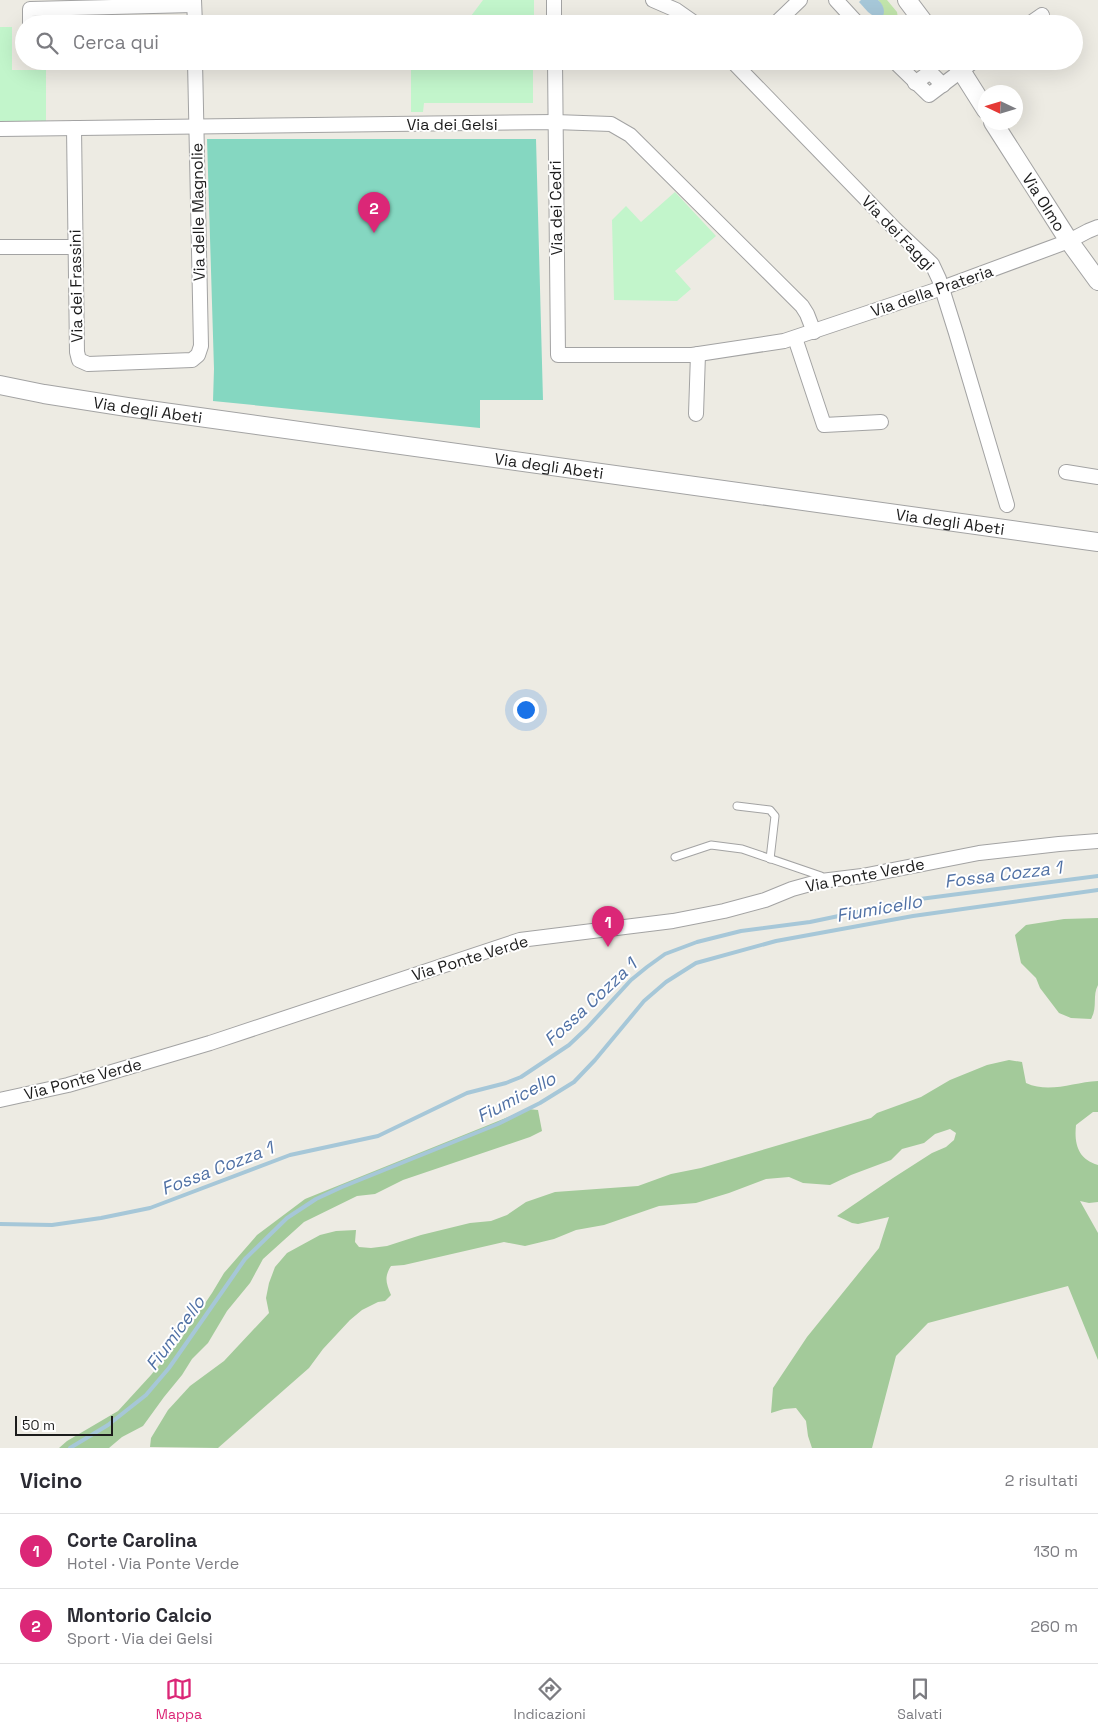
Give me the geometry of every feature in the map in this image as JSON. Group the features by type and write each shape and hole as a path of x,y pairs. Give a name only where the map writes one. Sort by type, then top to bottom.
{"street":[{"path":"554,0 554,15"},
{"path":"653,0 683,15"},
{"path":"784,15 800,0"},
{"path":"836,0 850,15"},
{"path":"907,0 919,15"},
{"path":"30,15 30,9 194,2 194,15"},
{"name":"Via delle Magnolie","path":"192,360 198,355 201,346 195,70"},
{"name":"Via dei Cedri","path":"555,70 558,355"},
{"name":"Via dei Faggi","path":"742,70 895,230 932,264 942,288 1006,505"},
{"path":"903,70 915,83 930,72 943,85 957,70"},
{"path":"966,70 978,94"},
{"name":"Via dei Gelsi","path":"0,129 555,122 611,124 630,135 802,306 808,314 814,332"},
{"name":"Via dei Frassini","path":"74,128 77,352 79,360 88,364 192,360"},
{"name":"Via Olmo","path":"998,130 1069,241 1098,280"},
{"name":"Via della Prateria","path":"558,355 698,354 784,342 942,288 1069,241 1088,230 1098,227"},
{"path":"0,247 75,247"},
{"path":"795,338 824,425 881,422"},
{"path":"696,414 698,354"},
{"name":"Via degli Abeti","path":"0,385 127,407 1098,542"},
{"path":"1066,472 1098,478"},
{"name":"Via Ponte Verde","path":"0,1100 68,1085 210,1043 520,940 673,920 724,911 822,881 862,876 979,853 1098,841"}],"lane":[{"path":"737,806 770,810 775,816 770,859"},
{"path":"675,856 711,845 742,849 821,876 822,881"}],"green space":[{"path":"483,0 534,0 534,15 472,15"},
{"path":"878,0 887,0 898,15 883,15 882,5"},
{"path":"0,27 12,27 12,70 46,70 46,121 0,121"},
{"path":"411,70 533,70 533,103 424,103 423,112 411,112"},
{"path":"207,139 536,139 543,400 480,400 480,428 213,401 214,369"},
{"path":"675,192 716,236 675,271 691,289 677,301 614,300 612,220 626,206 641,222"},
{"path":"1098,918 1098,985 1095,993 1093,1015 1091,1019 1071,1018 1059,1013 1040,988 1036,978 1021,963 1015,935 1026,925 1064,919"},
{"path":"1009,1060 1022,1062 1026,1083 1035,1086 1062,1087 1098,1081 1098,1112 1093,1112 1076,1125 1076,1138 1082,1155 1098,1165 1098,1202 1080,1201 1098,1233 1098,1360 1068,1286 928,1323 896,1356 872,1448 812,1448 806,1421 796,1408 771,1413 773,1388 807,1337 879,1248 889,1217 858,1224 837,1216 932,1153 946,1147 954,1140 956,1133 950,1129 935,1134 924,1143 902,1149 891,1160 830,1185 803,1183 789,1177 766,1179 696,1203 659,1206 604,1225 576,1230 554,1239 525,1246 504,1242 404,1265 391,1266 387,1273 387,1280 391,1295 385,1301 378,1302 362,1310 350,1320 323,1349 309,1368 218,1448 150,1447 151,1438 168,1410 190,1386 224,1361 269,1313 266,1298 275,1267 287,1253 320,1235 336,1231 356,1230 355,1242 359,1247 387,1246 421,1235 470,1223 491,1221 507,1215 526,1202 555,1192 638,1186 671,1174 701,1168 871,1118 877,1113 921,1097 950,1080 987,1065"},
{"path":"528,1109 538,1110 542,1131 530,1137 403,1180 375,1194 357,1196 304,1222 263,1259 250,1283 227,1311 208,1343 192,1359 143,1426 122,1437 109,1448 59,1448 67,1441 118,1411 183,1336 224,1273 257,1235 305,1199"}],"water":[{"path":"861,0 878,0 883,7 883,15 872,15 859,2"}],"waterway":[{"name":"Fossa Cozza 1","path":"0,1224 52,1225 150,1208 290,1155 378,1136 467,1093 521,1077 569,1045 631,980 647,967 665,954 697,942 741,931 810,922 920,899 1098,876"},
{"name":"Fiumicello","path":"70,1448 108,1425 146,1395 169,1368 245,1259 287,1218 316,1199 342,1187 498,1124 540,1103 574,1082 595,1060 644,1001 666,982 696,963 776,941 913,916 1098,890"}],"place":[{"name":"Montorio Calcio","path":"374,233"},
{"name":"Corte Carolina","path":"608,947"}]}
